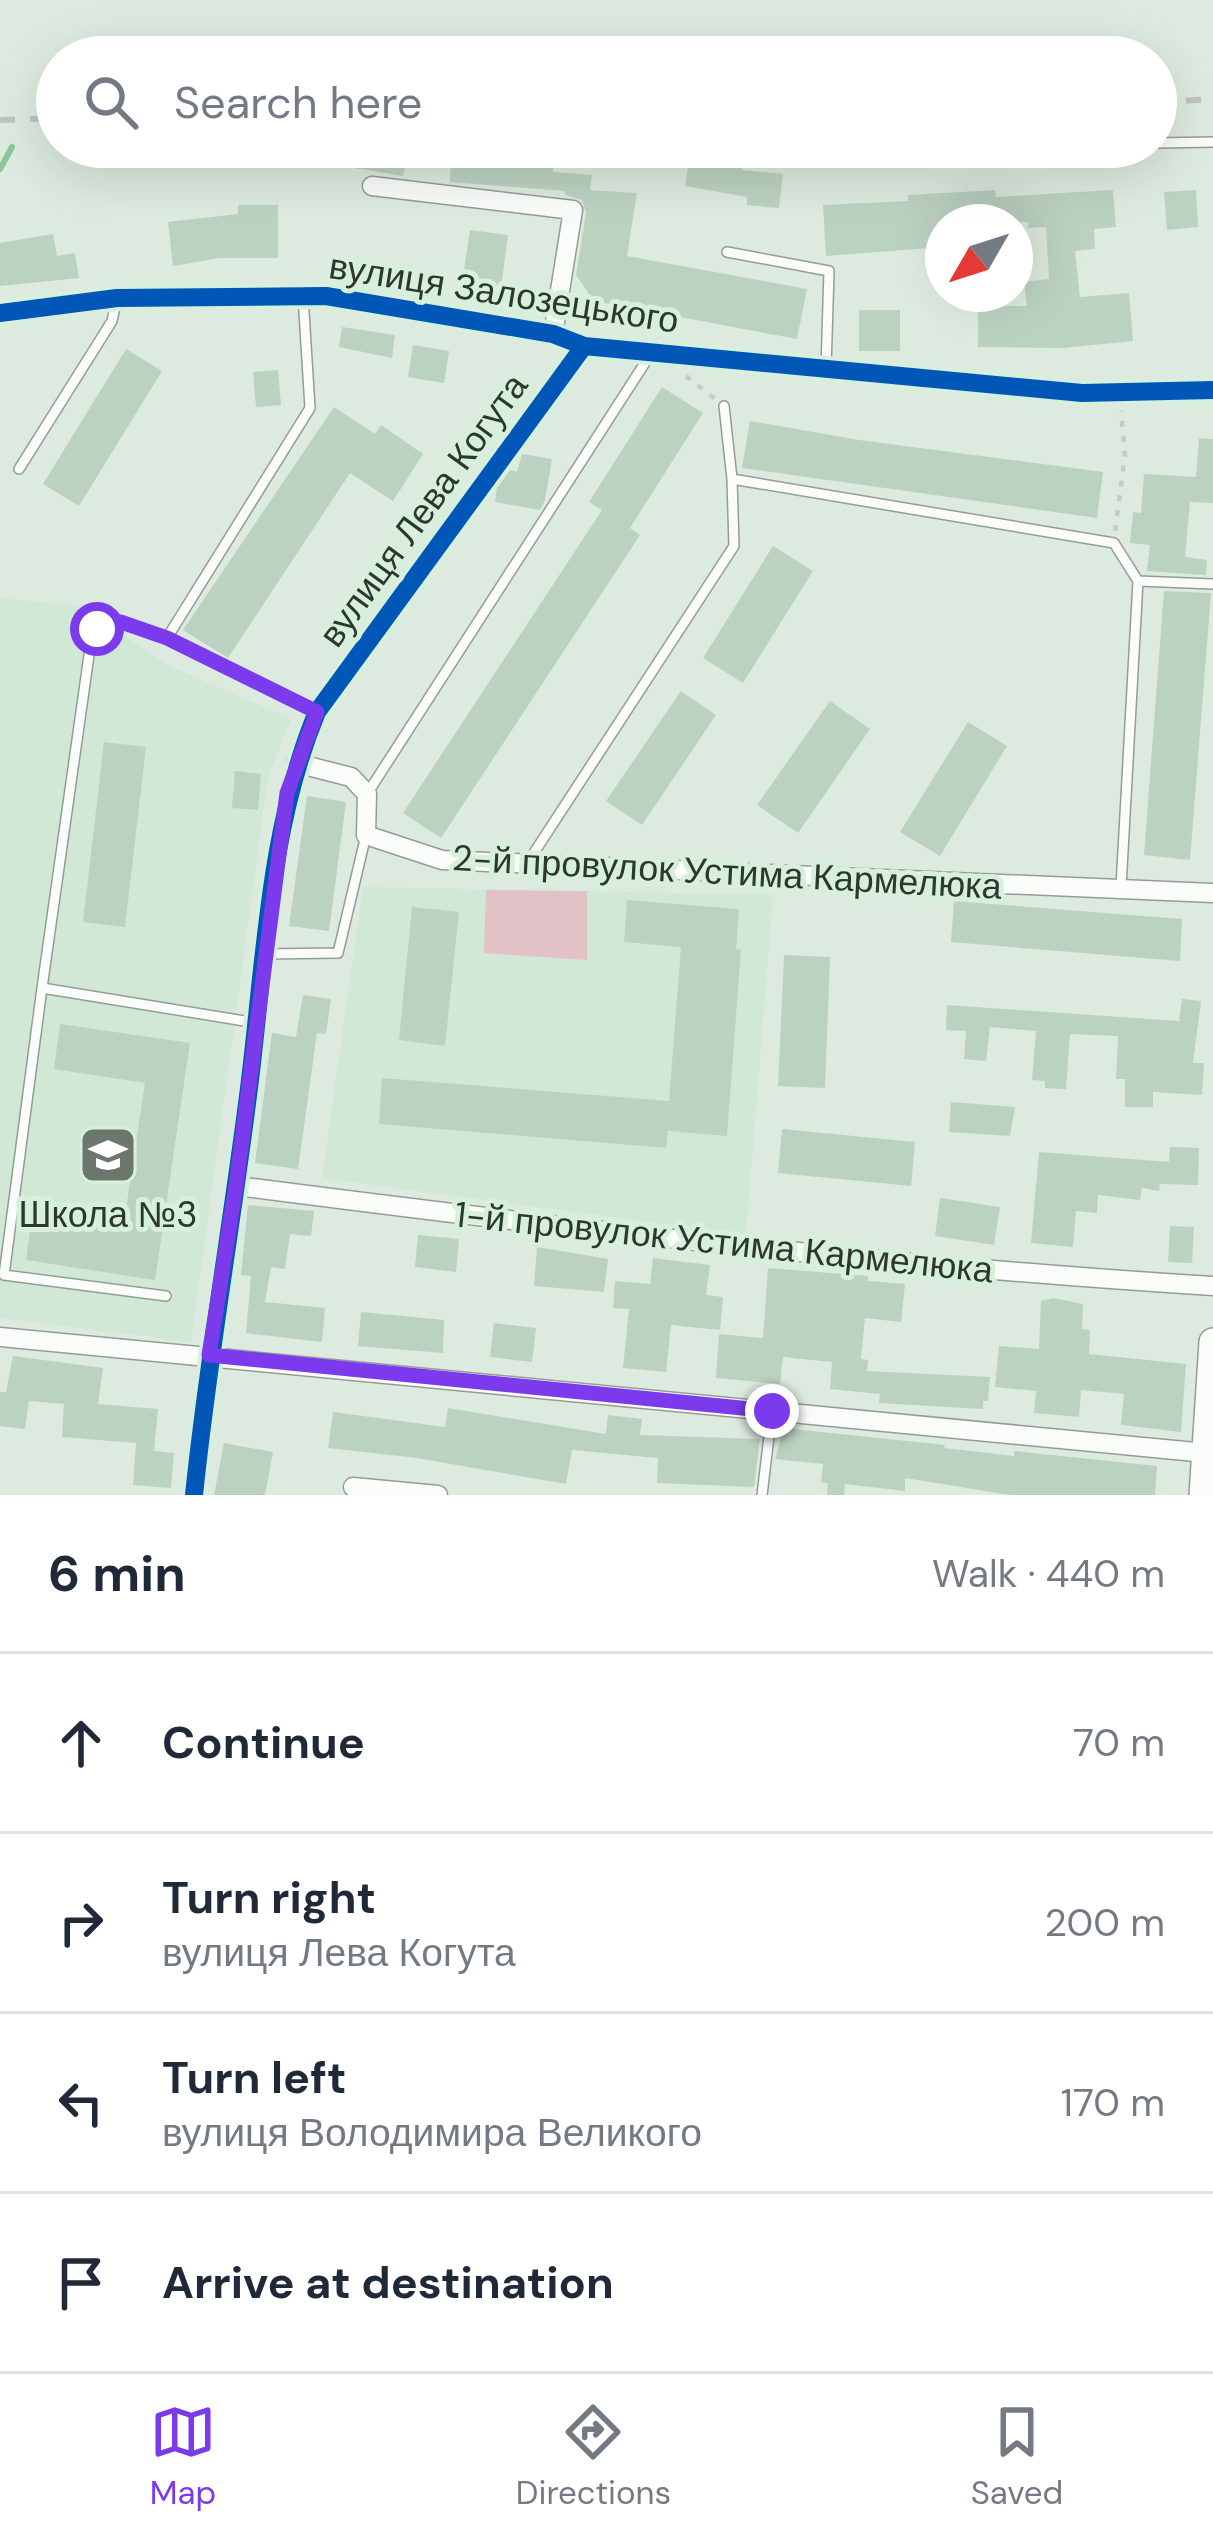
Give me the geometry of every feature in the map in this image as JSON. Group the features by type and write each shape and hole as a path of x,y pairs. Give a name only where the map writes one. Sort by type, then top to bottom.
{"street":[{"path":"372,186 573,211 553,334"},
{"name":"вулиця Залозецького","path":"0,313 118,298 326,296 553,334 584,346 1119,394 1213,390"},
{"name":"вулиця Лева Когута","path":"194,1495 264,954 287,793 296,763 317,712 584,346"},
{"path":"296,763 351,777 367,794 366,835"},
{"name":"2-й провулок Устима Кармелюка","path":"366,835 442,860 1213,893"},
{"name":"1-й провулок Устима Кармелюка","path":"236,1186 689,1243 1213,1286"},
{"path":"0,1337 1206,1453"},
{"path":"1206,1488 1213,1342"},
{"path":"353,1487 438,1495"}],"lane":[{"path":"1177,143 1213,142"},
{"path":"727,252 829,271 826,369"},
{"path":"167,638 310,408 303,296"},
{"path":"20,469 112,321 118,298"},
{"path":"367,794 653,350"},
{"path":"528,862 734,546 724,406"},
{"path":"732,479 1114,543 1138,581 1121,889"},
{"path":"1138,581 1213,584"},
{"path":"166,1296 4,1275 91,641 107,622 121,622 167,638 317,712"},
{"path":"264,954 338,953 366,835"},
{"path":"42,988 257,1023"},
{"path":"762,1495 772,1411"}],"path":[{"path":"686,376 724,406"},
{"path":"1114,543 1125,455 1119,394"}],"shaded area":[{"path":"0,598 120,610 122,634 170,666 291,719 268,777 191,1342 0,1318"},
{"path":"363,887 773,895 746,1235 322,1178"},
{"path":"486,890 587,891 587,960 484,953"}],"building":[{"path":"354,168 405,168 403,176"},
{"path":"451,168 553,168 553,172 592,175 590,190 637,193 627,256 807,289 797,339 594,301 576,275 586,212 582,200 565,191 450,182"},
{"path":"688,168 783,174 779,208 747,205 747,197 685,186"},
{"path":"995,190 996,197 1113,190 1116,227 1094,229 1095,249 1075,251 1080,297 1129,293 1133,341 1063,348 978,347 978,312 1033,312 1033,281 1049,279 1046,227 1033,228 1033,204 925,204 925,248 826,256 823,205 908,201 908,195"},
{"path":"1196,190 1198,227 1167,230 1164,192"},
{"path":"238,205 278,205 278,258 220,258 173,266 168,222 238,214"},
{"path":"470,230 508,235 501,288 462,283"},
{"path":"53,234 57,256 75,253 79,278 0,286 0,243"},
{"path":"859,310 900,310 900,351 859,351"},
{"path":"342,327 395,335 392,358 339,347"},
{"path":"413,345 449,351 444,383 408,377"},
{"path":"126,349 162,371 79,506 43,484"},
{"path":"278,370 281,405 256,407 253,372"},
{"path":"662,387 703,413 630,528 640,535 441,838 403,813 602,510 589,502"},
{"path":"334,407 375,434 381,425 423,454 393,501 350,473 228,658 183,630"},
{"path":"750,421 1103,472 1097,518 742,468"},
{"path":"1199,438 1213,439 1213,503 1190,502 1185,557 1207,560 1206,575 1147,571 1150,545 1130,543 1133,512 1141,513 1144,474 1196,477"},
{"path":"522,454 552,459 540,510 495,502 497,488 510,470 517,472"},
{"path":"773,546 813,571 743,683 703,658"},
{"path":"1164,591 1211,593 1190,860 1144,855"},
{"path":"681,691 716,715 642,825 606,801"},
{"path":"830,701 870,729 798,833 757,805"},
{"path":"968,722 1007,746 940,856 900,832"},
{"path":"104,742 146,747 125,927 83,922"},
{"path":"235,771 261,774 258,810 232,808"},
{"path":"307,796 346,802 329,931 289,926"},
{"path":"627,900 739,909 736,949 741,950 727,1136 668,1131 666,1148 379,1124 382,1078 669,1101 681,947 624,942"},
{"path":"954,901 1182,919 1180,961 951,942"},
{"path":"412,907 459,912 445,1046 399,1040"},
{"path":"784,955 830,957 825,1088 778,1086"},
{"path":"303,995 331,999 326,1034 317,1033 298,1169 255,1163 272,1033 296,1037"},
{"path":"1182,999 1201,1001 1193,1063 1204,1063 1202,1095 1153,1092 1153,1107 1125,1107 1125,1079 1116,1079 1118,1036 1070,1034 1066,1089 1045,1088 1045,1081 1032,1080 1036,1031 990,1027 986,1061 964,1059 966,1031 946,1030 947,1005 1179,1021"},
{"path":"60,1024 190,1043 155,1280 26,1260 33,1208 124,1222 145,1083 54,1069"},
{"path":"951,1102 1015,1107 1010,1136 949,1132"},
{"path":"782,1129 915,1142 911,1186 778,1173"},
{"path":"1170,1147 1199,1148 1198,1185 1160,1184 1159,1191 1142,1188 1140,1200 1098,1195 1097,1213 1076,1211 1073,1247 1031,1243 1039,1152 1169,1162"},
{"path":"940,1198 1000,1207 994,1245 935,1236"},
{"path":"248,1205 314,1211 311,1236 290,1234 285,1269 271,1267 265,1302 325,1308 322,1342 246,1333 251,1276 241,1275"},
{"path":"1170,1226 1194,1227 1192,1263 1168,1262"},
{"path":"418,1235 459,1239 456,1272 415,1267"},
{"path":"537,1247 608,1259 604,1292 534,1286"},
{"path":"653,1258 710,1265 706,1295 723,1297 720,1330 671,1325 666,1372 623,1368 629,1309 613,1308 615,1281 650,1284"},
{"path":"768,1268 868,1276 868,1281 905,1284 901,1322 865,1318 861,1359 868,1360 867,1371 990,1377 983,1409 879,1403 880,1394 830,1389 832,1362 783,1357 780,1384 716,1378 719,1334 763,1338"},
{"path":"1053,1298 1083,1304 1082,1329 1090,1330 1089,1354 1186,1364 1181,1432 1121,1425 1124,1394 1081,1390 1079,1417 1034,1413 1036,1391 995,1387 999,1346 1039,1349 1041,1301"},
{"path":"361,1312 444,1320 443,1353 358,1346"},
{"path":"494,1323 536,1328 532,1362 490,1357"},
{"path":"13,1356 103,1368 98,1404 158,1409 154,1451 174,1453 171,1488 133,1485 136,1443 62,1437 64,1404 29,1401 25,1429 0,1426 0,1392 6,1392"},
{"path":"448,1408 606,1434 608,1415 642,1419 640,1435 760,1439 754,1487 657,1483 658,1458 572,1450 566,1484 328,1448 333,1412 445,1427"},
{"path":"784,1428 1014,1456 1014,1451 1157,1466 1155,1495 1010,1495 905,1478 905,1491 845,1484 844,1495 827,1495 828,1483 821,1482 823,1464 775,1459"},
{"path":"224,1443 273,1452 265,1495 214,1495"}],"waterway":[{"path":"0,169 12,147"}],"railway":[{"path":"1177,101 1213,99"},
{"path":"0,120 36,119"}],"cycle path":[{"path":"0,313 117,298 326,296 553,334 584,346 1082,393 1213,390"},
{"path":"194,1495 271,897 301,757 317,712 584,346"}],"place":[{"name":"Школа №3","path":"108,1155"}],"route":[{"path":"97,629 107,622 121,622 167,638 317,712 287,793 209,1355 772,1411"}]}
